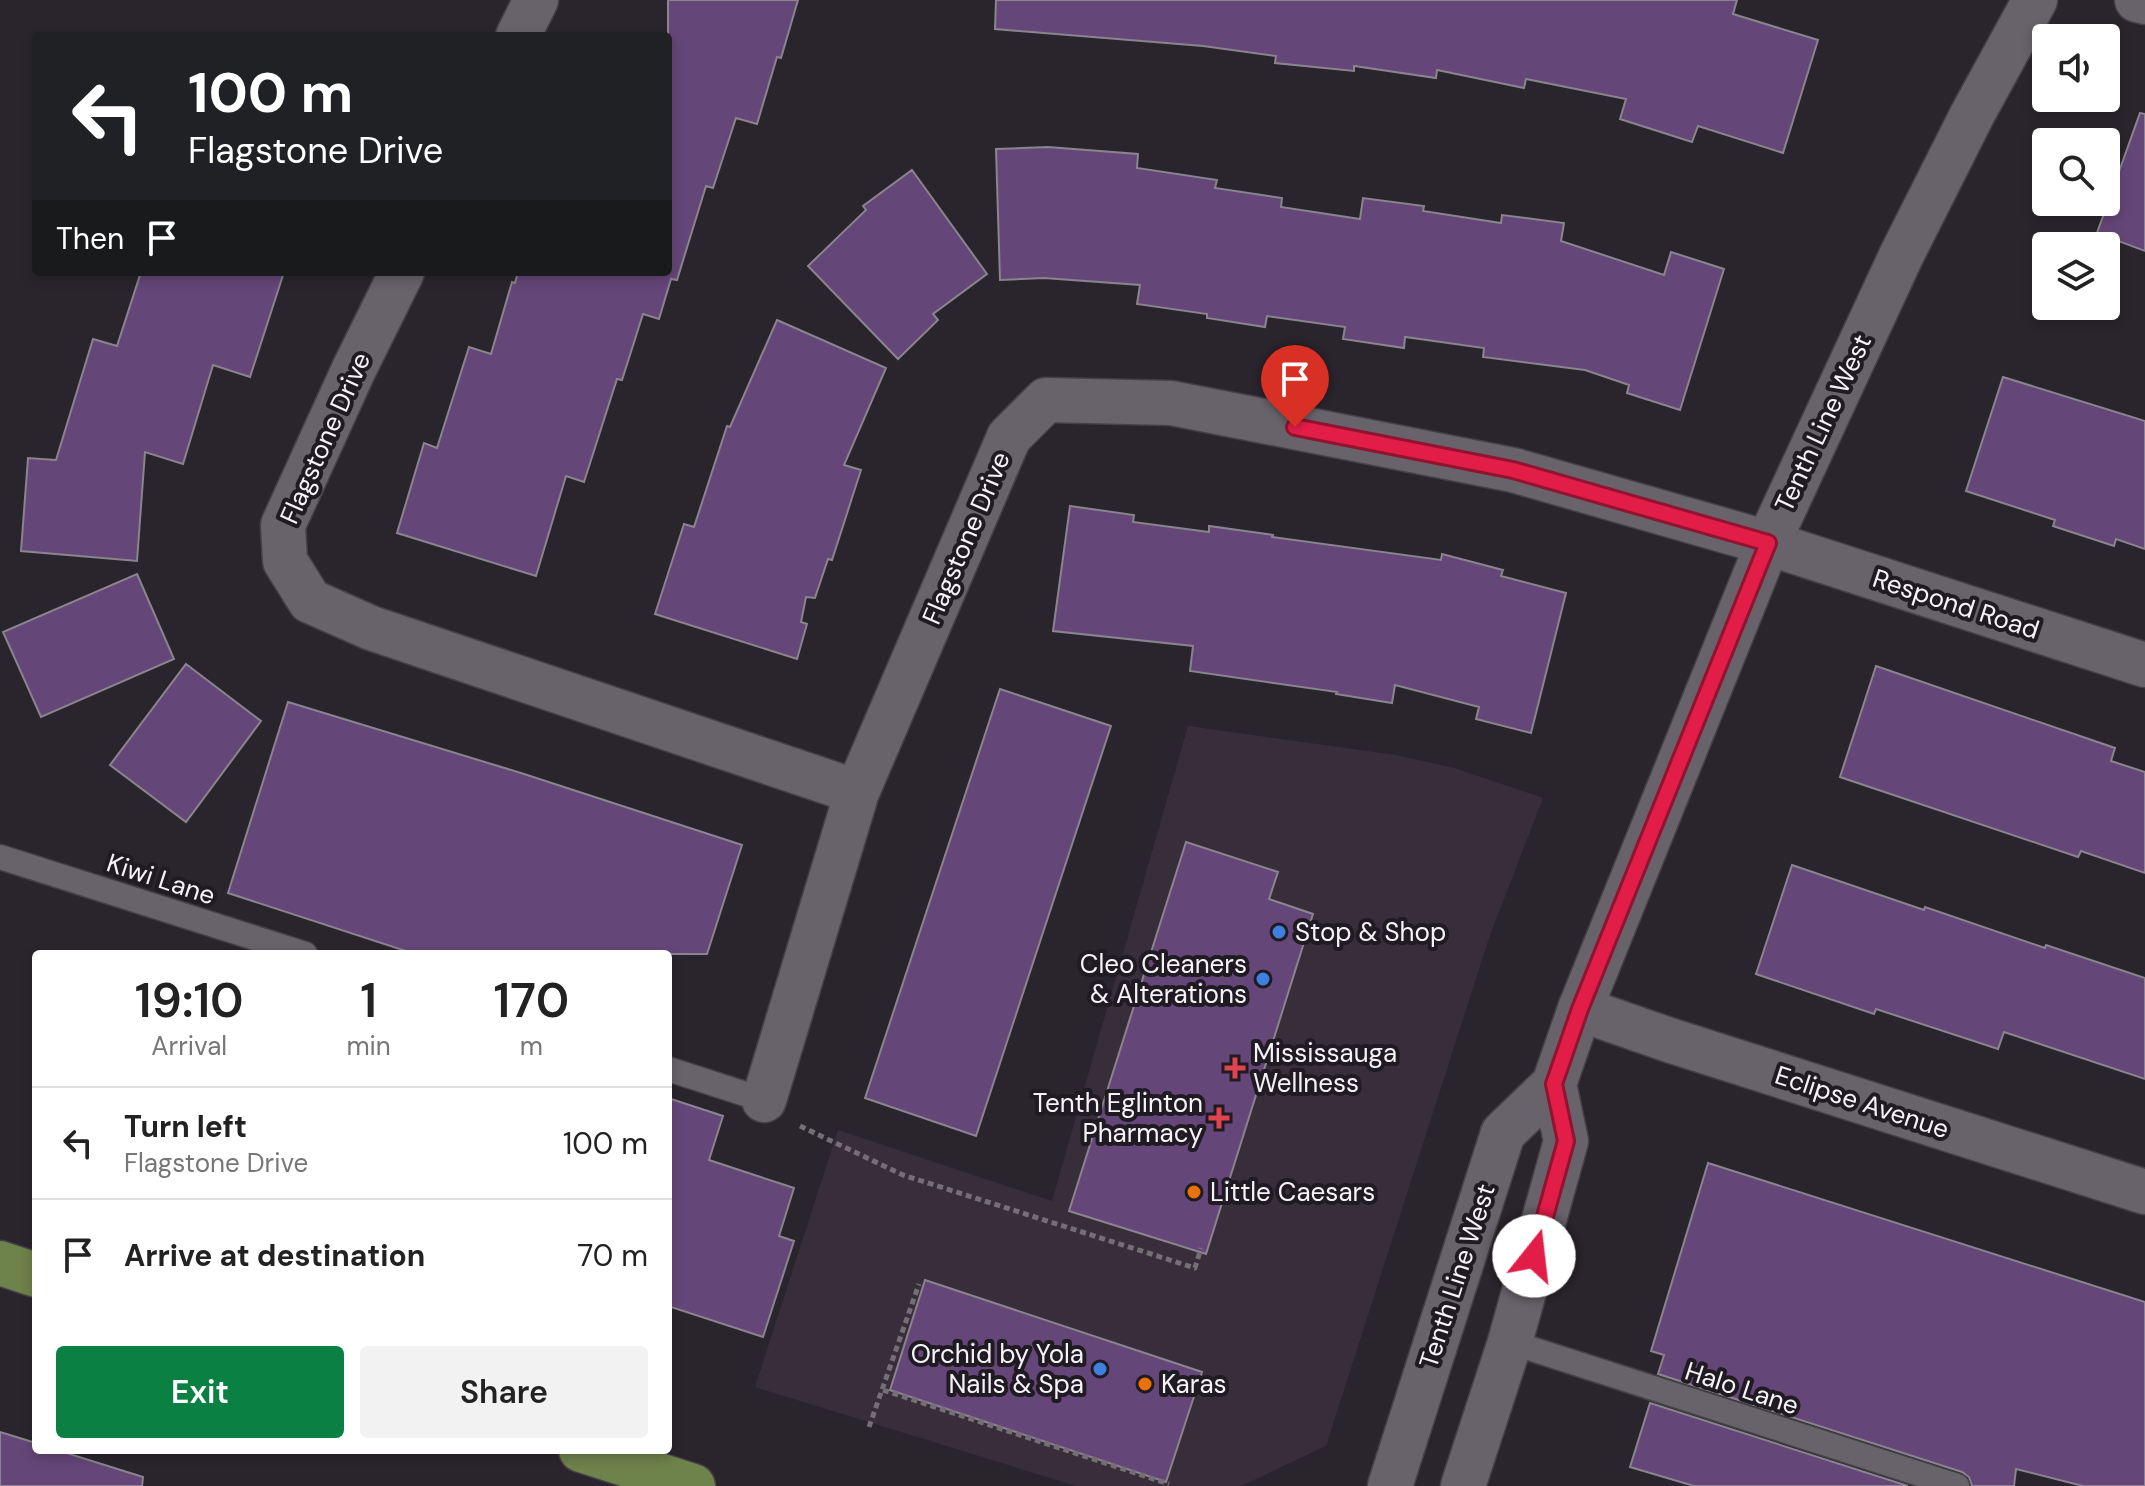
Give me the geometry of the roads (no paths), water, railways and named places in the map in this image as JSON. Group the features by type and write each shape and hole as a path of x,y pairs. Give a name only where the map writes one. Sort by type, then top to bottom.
{"main road":[{"path":"0,1263 32,1274"},
{"path":"593,1454 693,1486"}],"street":[{"path":"520,32 536,0"},
{"name":"Tenth Line West","path":"1390,1486 1503,1133 1554,1084 1580,1009 1768,543 1901,256 1972,115 2035,0"},
{"path":"2137,0 2145,2"},
{"name":"Flagstone Drive","path":"400,276 347,383 283,525 285,561 310,601 371,628 857,792"},
{"name":"Flagstone Drive","path":"764,1100 857,792 1009,437 1046,400 1171,403 1513,470 1768,543"},
{"name":"Respond Road","path":"1768,543 2145,665"},
{"name":"Eclipse Avenue","path":"1580,1009 2145,1192"},
{"path":"1463,1486 1510,1342 1566,1141 1554,1084"}],"lane":[{"name":"Kiwi Lane","path":"0,857 292,950"},
{"path":"672,1070 764,1100"},
{"name":"Halo Lane","path":"1510,1342 1957,1486"}],"place":[{"name":"Stop & Shop","path":"1279,932"},
{"name":"Cleo Cleaners & Alterations","path":"1263,979"},
{"name":"Mississauga Wellness","path":"1235,1068"},
{"name":"Tenth Eglinton Pharmacy","path":"1219,1118"},
{"name":"Little Caesars","path":"1194,1192"},
{"name":"Orchid by Yola Nails & Spa","path":"1100,1369"},
{"name":"Karas","path":"1145,1384"}]}
